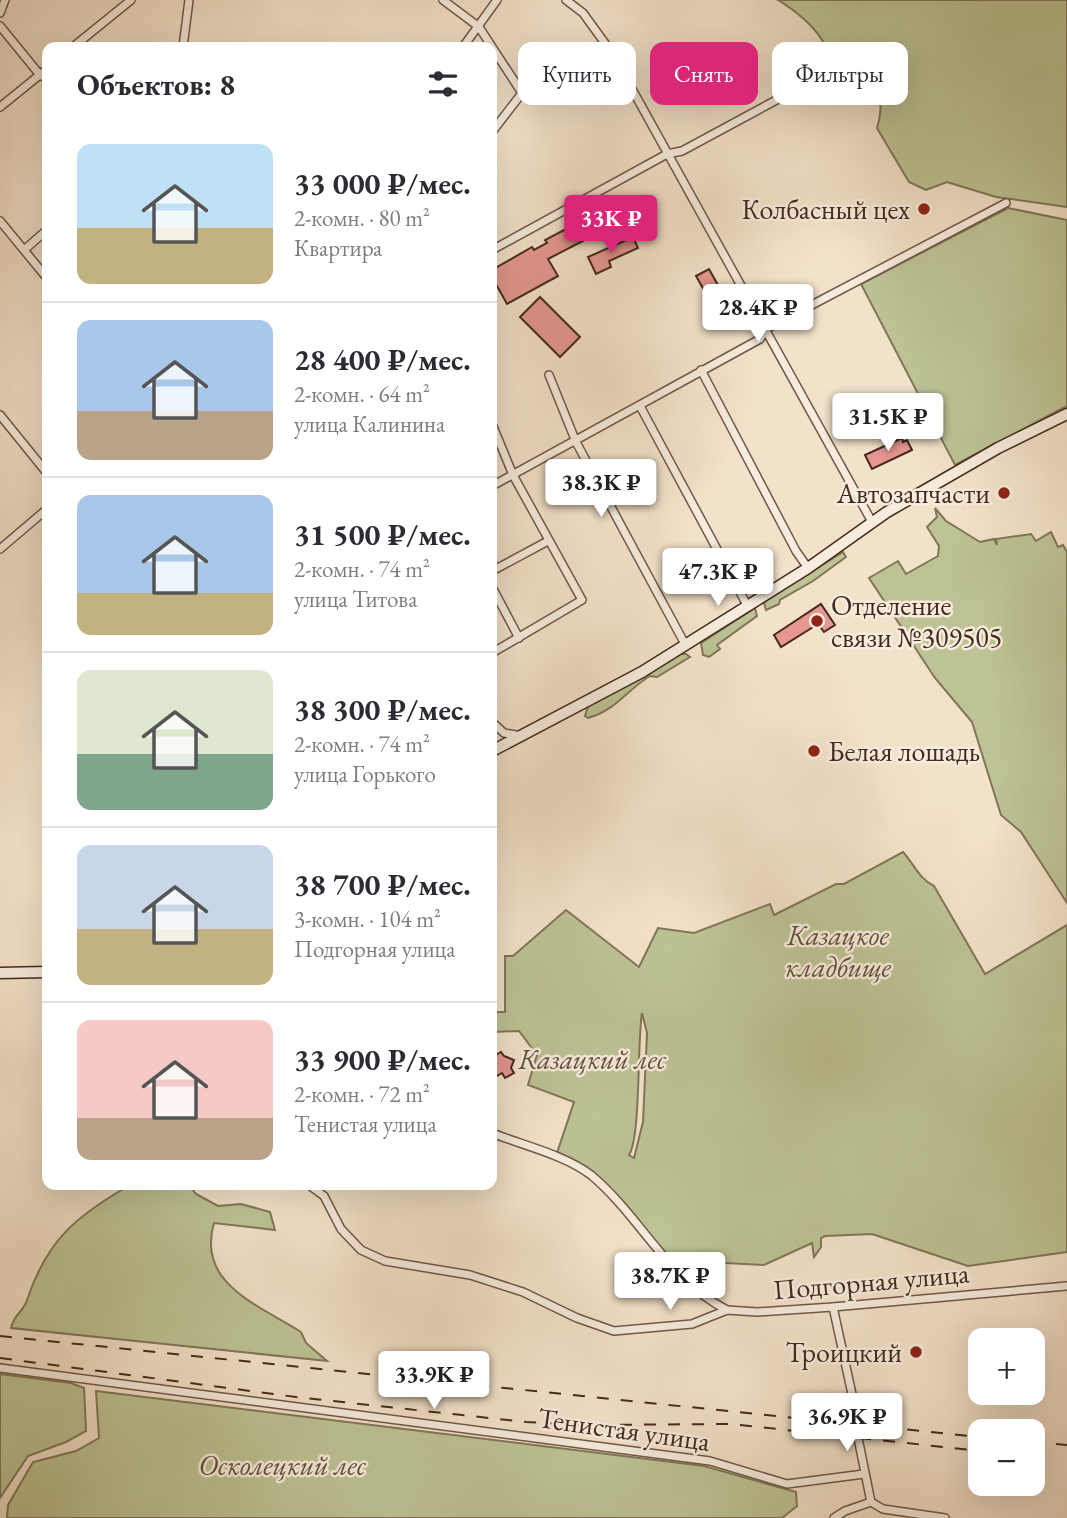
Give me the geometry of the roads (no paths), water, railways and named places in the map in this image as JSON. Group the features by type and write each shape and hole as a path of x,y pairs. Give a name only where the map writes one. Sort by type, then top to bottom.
{"main road":[{"path":"497,748 687,646 808,568 872,522 998,448 1067,414"},
{"path":"0,973 42,972"}],"street":[{"path":"0,13 5,0"},
{"path":"79,42 131,0"},
{"path":"184,42 189,0"},
{"path":"443,0 479,27 489,42"},
{"path":"467,42 497,0"},
{"path":"566,0 583,13 612,53 872,522"},
{"path":"0,26 42,76"},
{"path":"497,55 522,93 497,126"},
{"path":"0,107 42,78"},
{"path":"497,247 667,154 682,151 772,102"},
{"path":"497,483 760,339 766,328 1006,203"},
{"path":"0,220 42,272"},
{"path":"24,250 42,234"},
{"path":"702,370 796,551 808,568"},
{"path":"549,375 576,442 687,646"},
{"path":"640,406 748,607"},
{"path":"0,415 42,467"},
{"path":"497,436 513,475 582,600 497,650"},
{"path":"0,549 42,513"},
{"path":"497,568 548,541"},
{"path":"497,596 519,638"},
{"path":"497,727 504,733 522,736"},
{"path":"497,1135 548,1153 589,1174 628,1214 679,1276 706,1300 727,1310"},
{"name":"Подгорная улица","path":"316,1190 324,1196 341,1229 361,1250 385,1261 470,1275 523,1293 577,1318 614,1331 692,1324 727,1310 757,1312 833,1307 1067,1286"},
{"path":"833,1307 860,1416 864,1474 871,1502 883,1509 945,1518"},
{"name":"Тенистая улица","path":"0,1368 710,1461 787,1484 864,1474"},
{"path":"834,1518 871,1502"}],"railway":[{"path":"0,1336 968,1436"},
{"path":"0,1358 296,1397 526,1422 584,1425 731,1424 968,1450"},
{"path":"1045,1443 1067,1445"}],"place":[{"name":"Колбасный цех","path":"924,209"},
{"name":"Автозапчасти","path":"1004,493"},
{"name":"Отделение связи №309505","path":"817,621"},
{"name":"Белая лошадь","path":"814,751"},
{"name":"Троицкий","path":"916,1352"}],"park label":[{"name":"Казацкое кладбище","path":"838,951"},
{"name":"Казацкий лес","path":"592,1059"},
{"name":"Осколецкий лес","path":"282,1465"}]}
